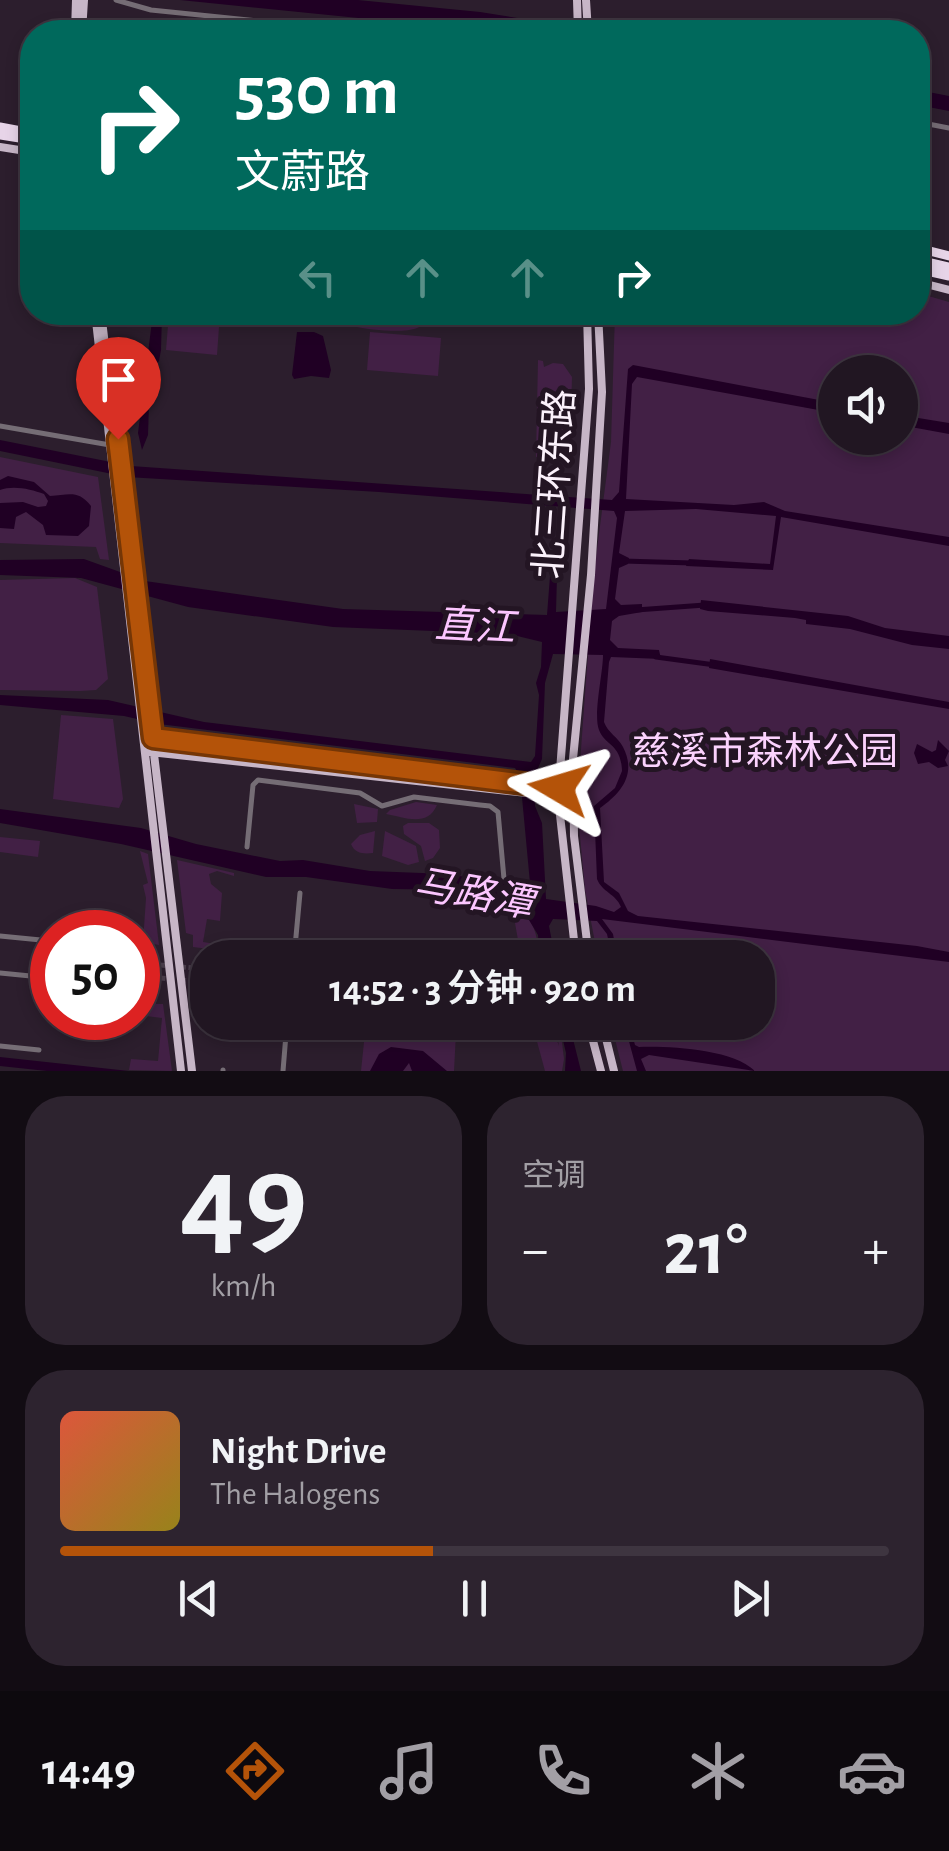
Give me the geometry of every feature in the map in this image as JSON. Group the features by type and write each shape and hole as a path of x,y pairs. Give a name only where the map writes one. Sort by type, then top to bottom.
{"main road":[{"path":"99,325 117,463"},
{"path":"100,325 159,831 192,1071"},
{"name":"北三环东路","path":"573,940 559,792 589,389 587,325"},
{"name":"北三环东路","path":"585,940 573,793 602,392 599,325"},
{"path":"148,733 573,793"},
{"path":"150,752 538,795 559,792"},
{"path":"162,854 181,1071"},
{"path":"593,1040 601,1071"},
{"path":"606,1040 614,1071"}],"street":[{"path":"116,0 187,14 247,20"},
{"path":"0,426 112,446"},
{"path":"247,847 253,785 258,780 360,792 382,806 414,798 480,804 498,812 504,879"},
{"path":"296,940 300,892"},
{"path":"0,936 30,940"},
{"path":"0,974 30,976"},
{"path":"283,1071 286,1040"},
{"path":"0,1046 38,1050"}],"green space":[{"name":"慈溪市森林公园","path":"930,296 949,302 949,1071 623,1071 615,1040 775,1040 775,940 595,940 585,890 577,804 594,572 611,442 615,325 930,325"},
{"path":"168,325 219,325 217,355 166,350"},
{"path":"346,325 423,325 395,331"},
{"path":"370,332 441,338 438,376 367,370"},
{"path":"538,360 543,361 544,367 563,364 572,377 570,445 559,454 542,450 541,457 536,457"},
{"path":"0,457 98,477 109,560 100,559 96,547 0,543"},
{"path":"75,578 97,587 108,679 96,690 0,690 0,580"},
{"path":"61,715 113,719 123,799 119,808 53,799"},
{"path":"416,802 437,805 421,819 386,814 390,810"},
{"path":"354,804 378,809 377,822 357,823"},
{"path":"429,823 439,830 440,848 433,858 425,861 421,846 404,834 403,826"},
{"path":"375,831 373,853 355,850 351,844 360,835"},
{"path":"385,831 416,846 419,862 408,865 382,856"},
{"path":"0,837 40,841 38,857 0,852"},
{"path":"140,851 148,854 155,910 145,910 143,885 148,883"},
{"path":"177,860 234,873 209,874 211,884 222,893 220,921 207,919 203,940 193,940 193,935 186,933"},
{"path":"512,906 525,915 536,940 518,940"},
{"path":"160,1004 172,1071 129,1070 131,1059 158,1061"},
{"path":"364,1040 456,1040 454,1071 361,1071"},
{"path":"537,1040 557,1040 559,1046 558,1040 562,1040 562,1071 545,1071"}],"water":[{"path":"180,0 358,0 530,20 379,20"},
{"path":"930,92 949,96 949,111 930,107"},
{"path":"152,325 162,325 159,361 150,373 148,435 142,450 138,433"},
{"path":"297,332 323,336 331,370 329,378 294,379"},
{"name":"马路潭","path":"633,365 818,400 818,410 637,377 632,384 626,499 734,505 764,502 785,511 949,537 949,546 781,517 773,570 686,566 689,559 770,564 776,516 696,509 625,511 619,553 629,558 628,564 619,568 615,599 621,605 642,604 642,612 612,621 610,640 618,648 659,650 661,659 611,657 604,722 623,747 628,766 625,782 600,808 604,882 619,893 628,911 638,916 917,946 949,952 949,962 602,919 614,940 608,940 597,921 553,919 549,926 552,940 538,940 523,910 498,899 458,890 392,889 306,877 266,877 121,844 0,823 0,809 141,828 280,861 303,860 370,871 448,874 515,886 530,883 520,776 515,768 159,724 124,716 0,705 0,695 108,700 204,722 531,762 535,756 539,695 536,683 542,642 509,634 333,627 188,607 81,578 0,575 0,560 84,559 145,581 343,609 547,615 550,576 557,576 556,612 606,609 617,518 614,511 127,477 0,451 0,440 131,466 612,500 619,492 628,369","holes":["553,654 603,655 599,730 619,755 622,771 615,788 594,806 597,879 619,903 621,907 614,912 546,899 542,823 535,806 535,775 542,759 545,683"]},
{"path":"918,418 949,423 949,434 918,428"},
{"path":"8,476 34,482 50,496 82,497 91,506 89,526 78,536 46,535 43,525 26,512 16,517 14,529 0,528 0,503 23,502 38,507 46,506 48,501 44,494 28,489 0,490 0,480"},
{"path":"701,600 848,616 885,628 949,636 949,649 806,624 806,620 795,618 708,611 700,609"},
{"path":"710,659 949,702 949,709 709,668"},
{"path":"938,740 949,751 945,760 948,766 918,764 914,753 917,744 932,752"},
{"path":"563,1040 573,1040 581,1071 565,1071"},
{"path":"629,1040 639,1047 716,1053 755,1071 649,1055 641,1059 646,1071 637,1071"},
{"path":"391,1047 423,1051 447,1071 412,1071 409,1063 403,1071 370,1071 379,1054"},
{"path":"0,1057 129,1071 47,1071 0,1066"}],"waterway":[{"path":"623,561 692,563"},
{"name":"直江","path":"636,610 705,605"},
{"path":"656,657 715,665"}],"tunnel":[{"path":"160,965 170,966"},
{"path":"181,967 190,968"},
{"path":"160,978 170,979"},
{"path":"181,980 190,981"}],"route":[{"path":"118,439 153,738 559,788"}]}
